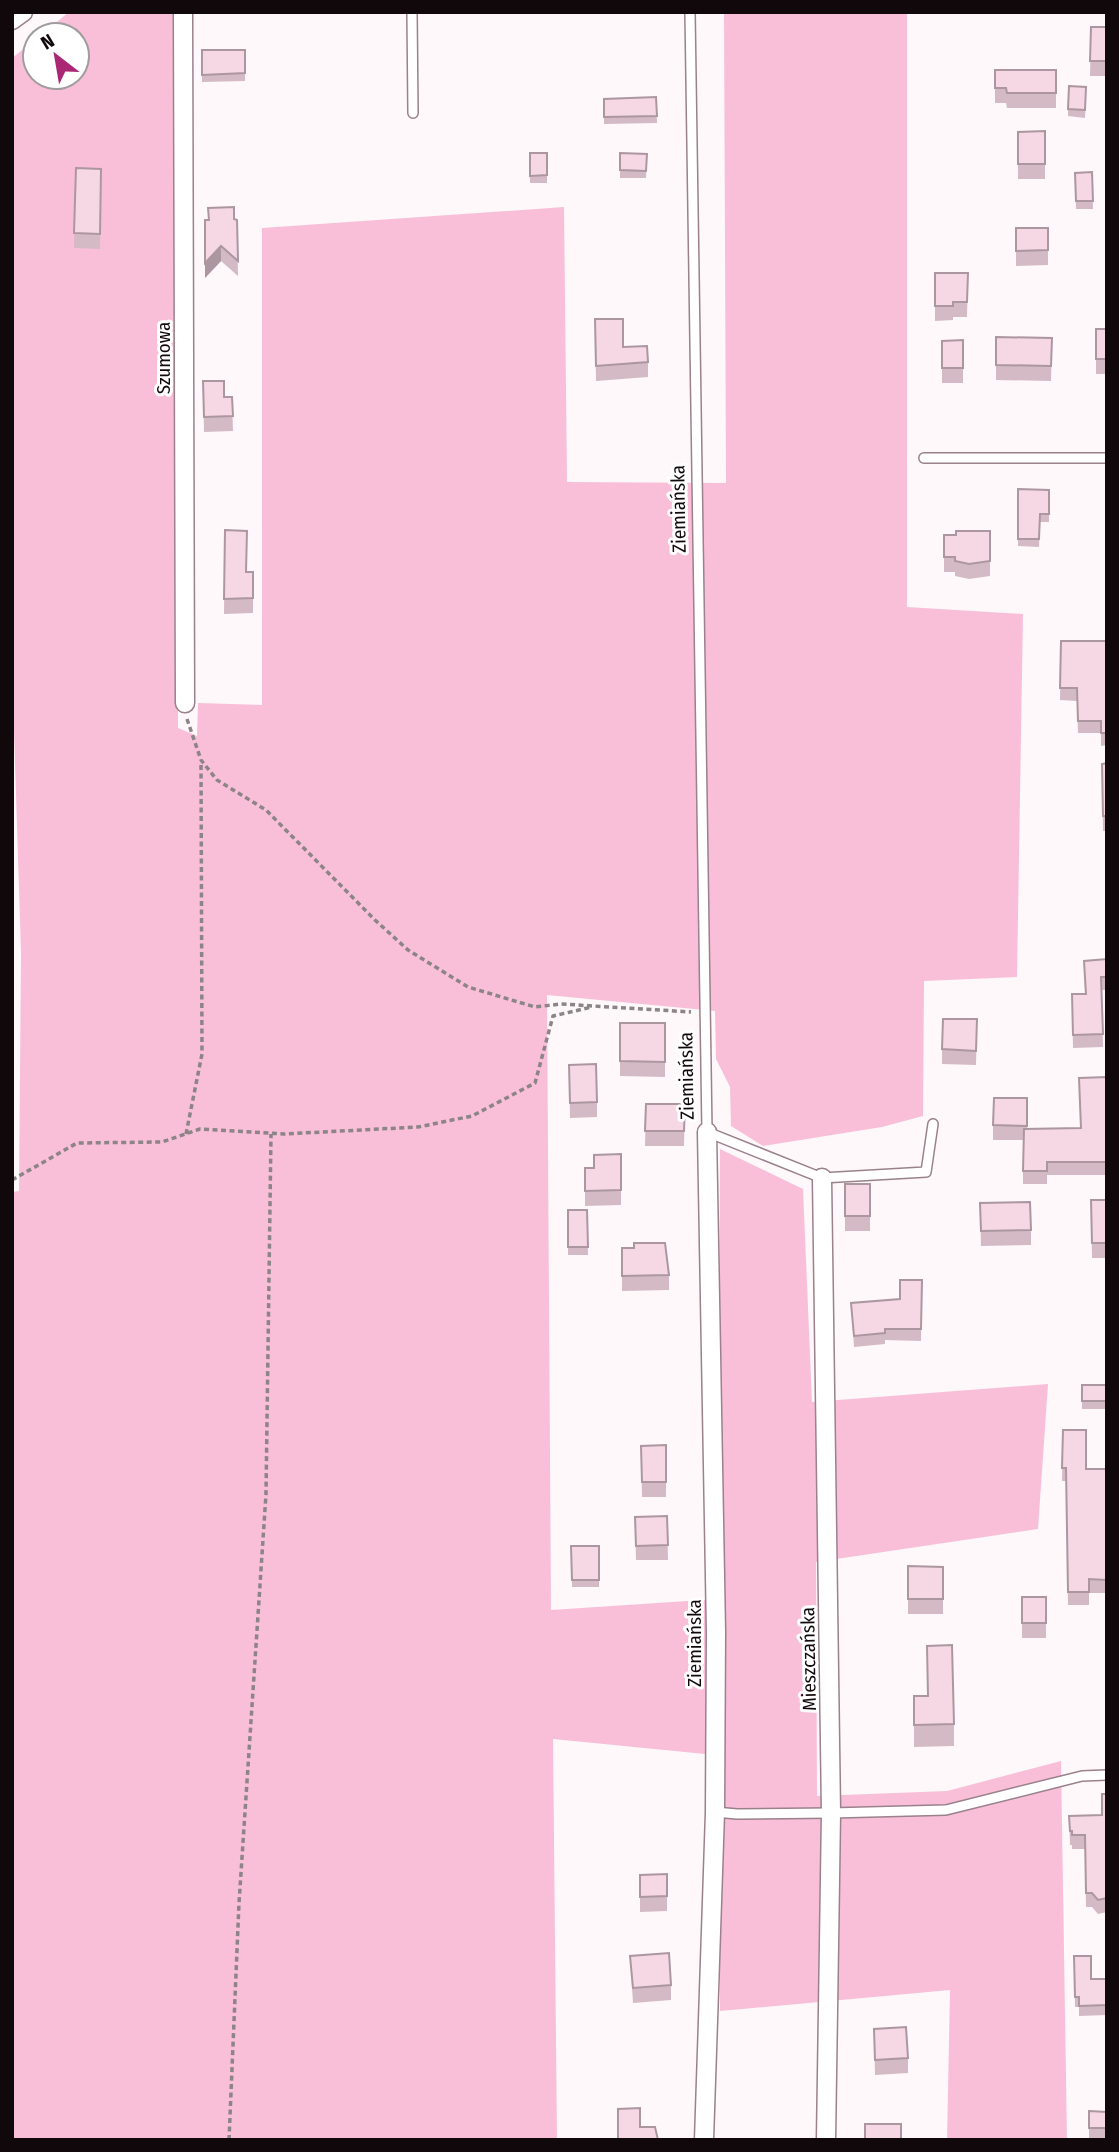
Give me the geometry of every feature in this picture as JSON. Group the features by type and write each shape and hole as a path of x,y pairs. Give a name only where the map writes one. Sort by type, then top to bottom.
{"street":[{"path":"12,20 23,12"},
{"name":"Szumowa","path":"183,12 185,704"},
{"name":"Ziemiańska","path":"704,2140 715,1812 716,1632 707,1132"},
{"name":"Mieszczańska","path":"822,1178 831,1814 826,2140"}],"lane":[{"path":"412,12 413,113"},
{"name":"Ziemiańska","path":"690,12 707,1132"},
{"path":"924,458 1107,458"},
{"path":"707,1132 822,1178 926,1172 933,1124"},
{"path":"715,1812 831,1814 946,1810 1082,1776 1107,1775"}],"path":[{"path":"185,704 188,726 201,760 217,780 266,810 408,950 468,987 535,1007 561,1004 706,1013"},
{"path":"186,1134 202,1055 201,760"},
{"path":"12,1180 77,1143 162,1142 200,1129 271,1133 418,1127 471,1116 535,1083 553,1016 593,1006"},
{"path":"229,2140 239,1903 266,1494 271,1133"}],"shaded area":[{"path":"69,12 173,12 178,728 197,736 198,703 262,705 262,228 564,207 567,482 726,483 724,12 907,12 907,607 1023,614 1017,977 924,981 923,1116 882,1127 763,1146 731,1126 730,1087 716,1059 715,1011 547,995 551,1610 718,1599 720,1149 803,1189 812,1402 1048,1384 1038,1529 816,1562 817,1796 947,1791 1061,1761 1067,2140 947,2140 950,1990 720,2011 719,1836 705,1754 553,1739 557,2140 12,2140 12,1192 19,1191 21,953 12,668 12,58 21,51 21,91 91,91 91,21 58,21"}],"building":[{"path":"1091,27 1107,27 1107,61 1090,61"},
{"path":"202,50 245,50 245,73 202,75"},
{"path":"995,70 1056,70 1056,93 1007,93 1006,88 995,88"},
{"path":"1069,86 1086,87 1085,110 1068,109"},
{"path":"656,97 657,116 604,117 604,99"},
{"path":"1045,131 1045,164 1018,164 1018,132"},
{"path":"530,153 547,153 547,175 530,176"},
{"path":"620,153 647,154 646,171 620,170"},
{"path":"76,168 101,169 100,234 74,233"},
{"path":"1092,172 1093,201 1076,201 1075,173"},
{"path":"234,207 238,261 221,246 205,263 205,220 209,220 208,208"},
{"path":"1016,228 1048,228 1048,250 1016,251"},
{"path":"935,273 968,273 967,302 953,302 953,306 935,306"},
{"path":"595,319 623,319 623,347 647,346 648,362 596,366"},
{"path":"1096,329 1107,329 1107,359 1096,359"},
{"path":"996,337 1052,338 1051,366 996,365"},
{"path":"963,340 963,368 942,368 942,341"},
{"path":"203,381 224,381 224,397 232,397 233,416 204,417"},
{"path":"1018,489 1049,490 1049,514 1040,514 1039,539 1018,539"},
{"path":"225,530 247,531 246,572 253,572 253,598 224,599"},
{"path":"956,531 990,531 990,561 969,564 955,561 955,557 944,557 944,535 956,535"},
{"path":"1061,641 1107,641 1107,733 1101,733 1101,721 1078,721 1077,688 1060,688"},
{"path":"1107,763 1107,816 1103,816 1102,764"},
{"path":"1107,959 1107,977 1101,977 1103,1034 1073,1035 1072,994 1086,994 1084,961"},
{"path":"943,1019 977,1019 976,1051 942,1049"},
{"path":"620,1023 665,1023 665,1062 620,1061"},
{"path":"596,1064 597,1102 570,1103 569,1065"},
{"path":"1107,1077 1107,1162 1047,1162 1047,1171 1023,1171 1024,1129 1081,1128 1079,1078"},
{"path":"994,1098 1027,1098 1027,1126 993,1125"},
{"path":"646,1104 685,1104 684,1131 645,1131"},
{"path":"621,1154 621,1190 585,1191 585,1168 594,1168 594,1155"},
{"path":"845,1184 870,1184 870,1216 845,1216"},
{"path":"1091,1200 1107,1200 1107,1243 1092,1243"},
{"path":"1030,1202 1031,1230 981,1231 980,1203"},
{"path":"568,1210 587,1210 588,1247 568,1247"},
{"path":"634,1243 665,1243 669,1275 622,1276 622,1248 634,1248"},
{"path":"900,1280 922,1280 921,1329 885,1329 885,1333 854,1336 851,1303 900,1299"},
{"path":"1082,1385 1107,1385 1107,1401 1082,1401"},
{"path":"1063,1430 1086,1430 1086,1469 1107,1469 1107,1580 1089,1579 1089,1592 1068,1592 1066,1468 1062,1468"},
{"path":"666,1445 666,1482 642,1482 641,1446"},
{"path":"667,1516 668,1545 636,1546 635,1517"},
{"path":"571,1546 599,1546 599,1580 572,1580"},
{"path":"908,1566 943,1567 943,1599 908,1599"},
{"path":"1022,1597 1046,1597 1046,1623 1022,1623"},
{"path":"952,1645 954,1724 914,1725 914,1696 928,1696 927,1646"},
{"path":"1102,1794 1107,1794 1107,1898 1098,1900 1092,1893 1086,1893 1085,1835 1072,1835 1069,1816 1102,1815"},
{"path":"667,1874 667,1896 640,1897 640,1875"},
{"path":"669,1953 671,1985 633,1988 630,1956"},
{"path":"1074,1956 1091,1956 1091,1979 1107,1979 1107,2005 1079,2006 1079,1997 1075,1997"},
{"path":"906,2027 908,2058 875,2060 874,2029"},
{"path":"640,2108 640,2127 655,2127 658,2140 618,2140 618,2109"},
{"path":"1089,2111 1107,2112 1107,2128 1089,2128"},
{"path":"865,2124 901,2124 901,2140 865,2140"}]}
